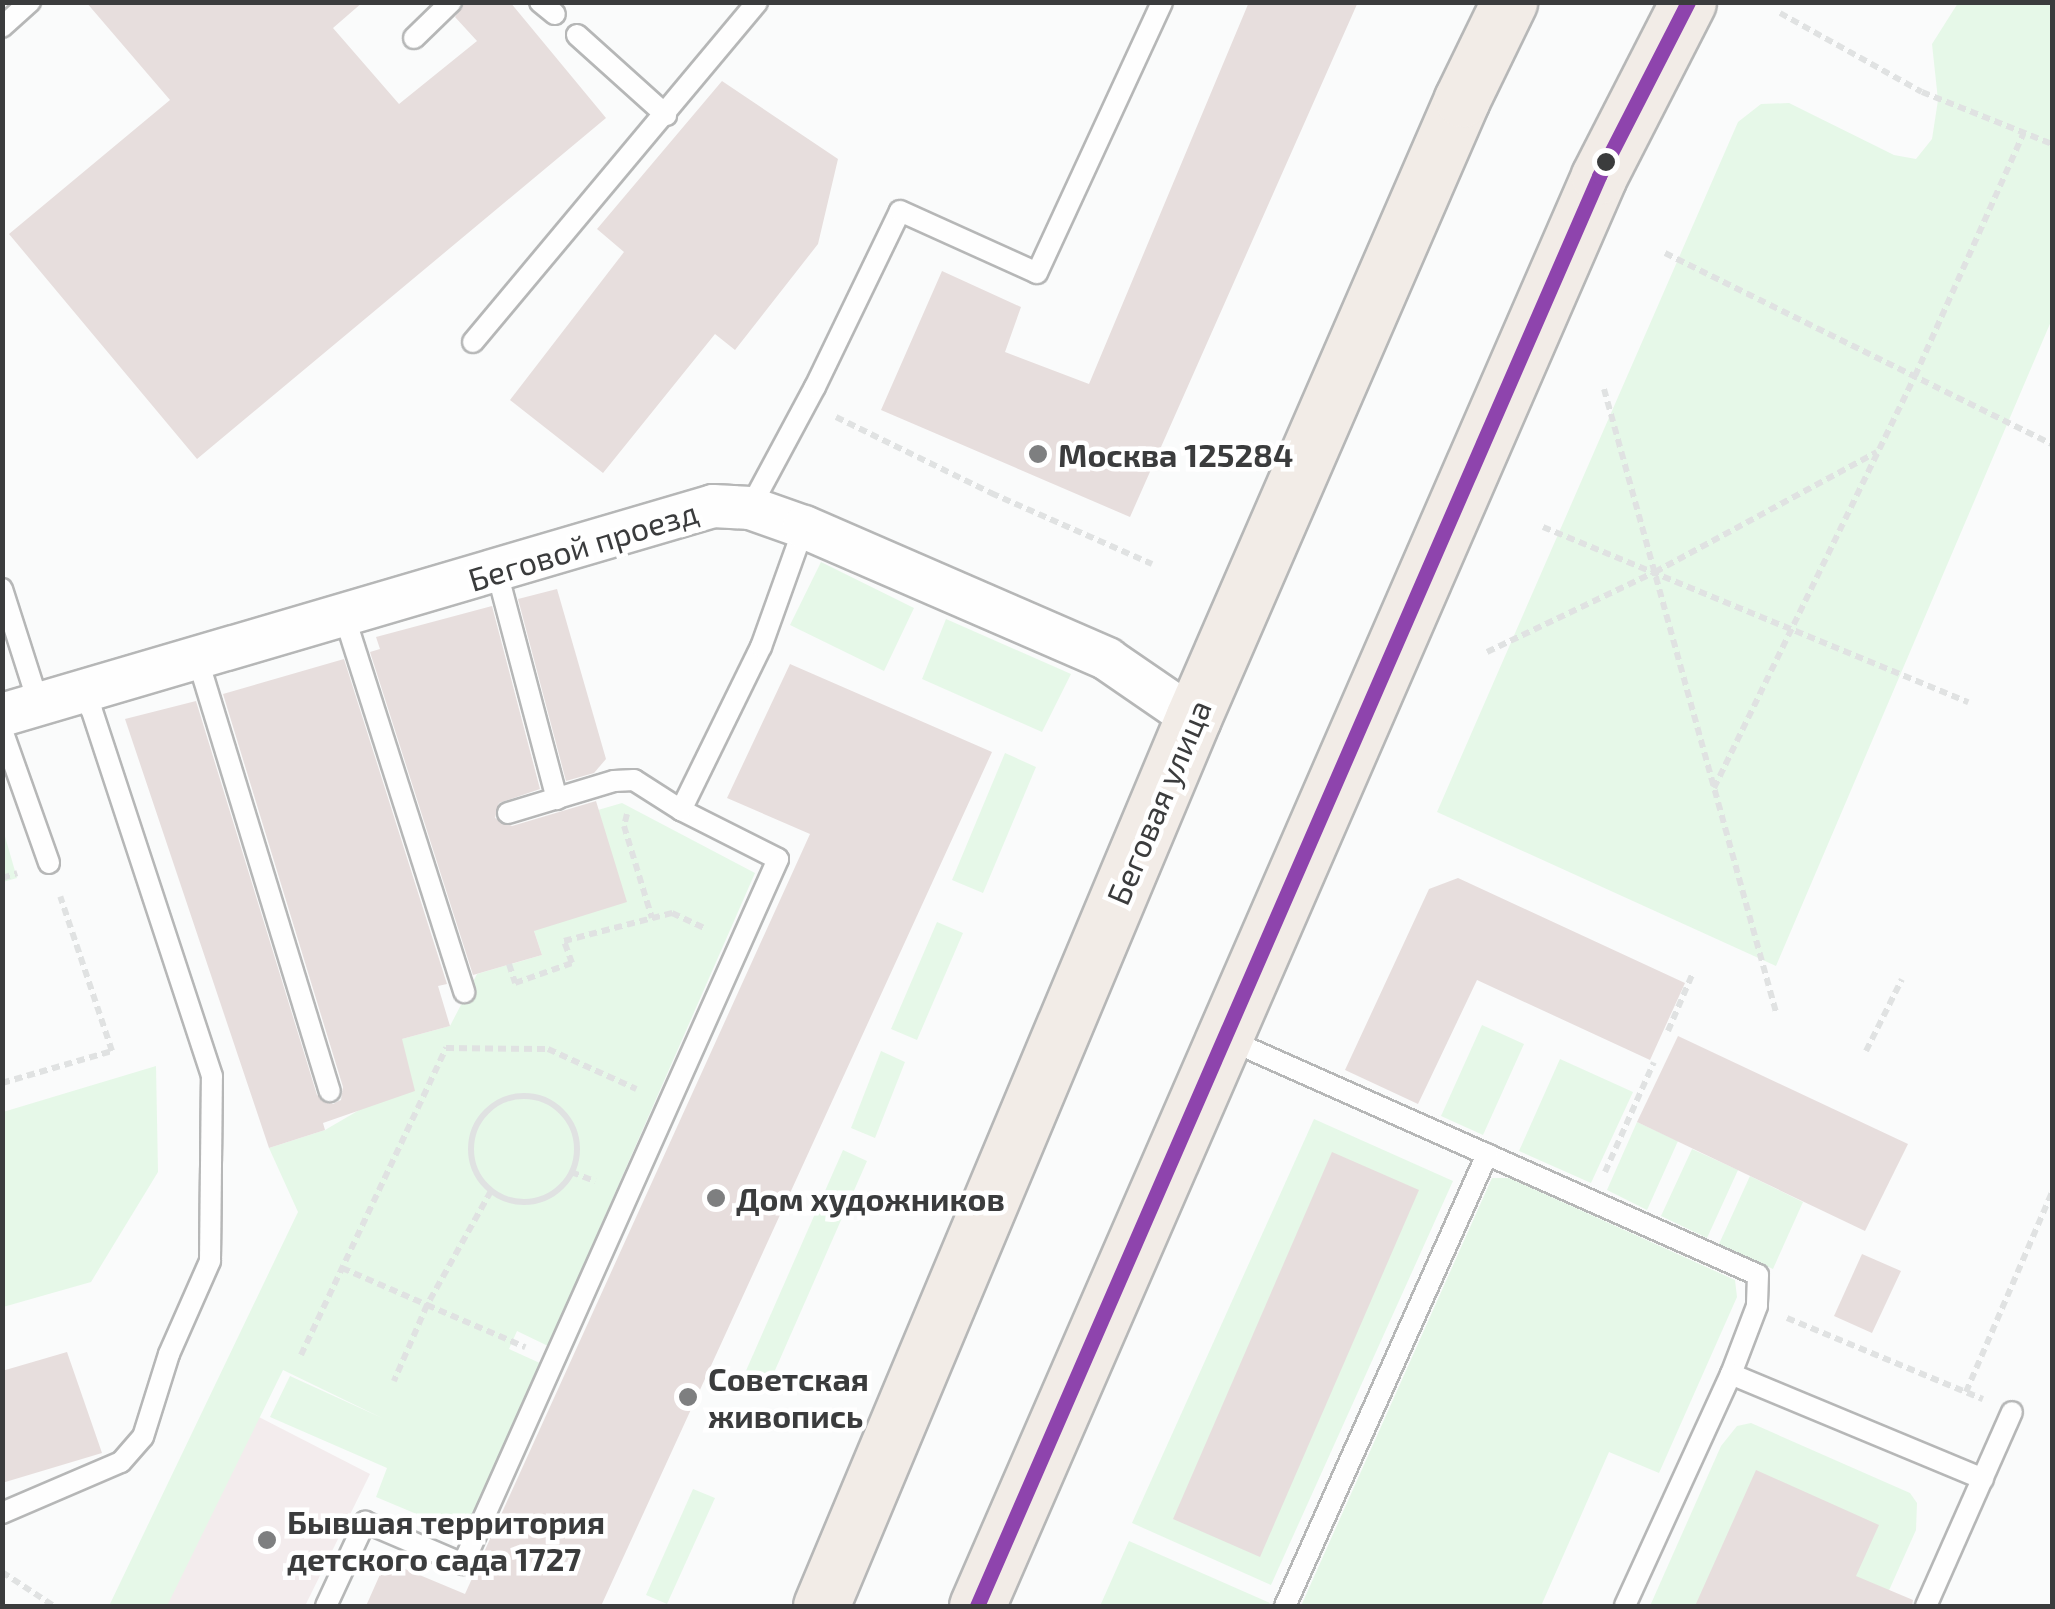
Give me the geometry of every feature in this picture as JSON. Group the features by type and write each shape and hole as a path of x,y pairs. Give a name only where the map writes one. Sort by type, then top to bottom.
{"main road":[{"name":"Беговая улица","path":"821,1606 1193,718 1462,99 1509,2"},
{"path":"977,1606 1599,176 1688,2"}],"street":[{"path":"731,507 804,528 1107,659 1193,718"},
{"name":"Беговой проезд","path":"21,710 731,507"}],"lane":[{"path":"2,27 30,2"},
{"path":"414,38 451,2"},
{"path":"474,342 757,2"},
{"path":"731,507 815,387 900,211 1037,273 1162,2"},
{"path":"576,34 666,115"},
{"path":"681,810 761,647 804,528"},
{"path":"496,572 557,799"},
{"path":"2,590 21,710"},
{"path":"344,615 464,992"},
{"path":"196,657 330,1091"},
{"path":"2,1513 121,1462 143,1437 169,1354 210,1260 212,1076 92,710 82,693"},
{"path":"2,730 49,863"},
{"path":"326,1606 365,1522 462,1564 778,859 681,810 634,780 614,781 508,813"},
{"path":"1224,1037 1758,1275 1757,1306 1731,1374 1625,1606"},
{"path":"1285,1606 1486,1154"},
{"path":"1731,1374 1982,1479"},
{"path":"1926,1606 2012,1412"}],"path":[{"path":"1780,13 1922,92 2052,144"},
{"path":"1714,788 1915,376 2023,134"},
{"path":"1665,253 2052,444"},
{"path":"1604,389 1776,1012"},
{"path":"824,412 991,493 1152,564"},
{"path":"1486,652 1654,572 1878,452"},
{"path":"1543,527 1793,626 1968,702"},
{"path":"634,780 624,826 652,918"},
{"path":"2,1083 112,1052 49,863"},
{"path":"509,964 515,982 572,963 564,942 672,913 739,945"},
{"path":"1668,1031 1692,975"},
{"path":"1866,1052 1902,979"},
{"path":"301,1356 446,1048 548,1049 669,1102"},
{"path":"1592,1201 1654,1062"},
{"path":"519,1097 537,1098 554,1105 566,1117 577,1149 567,1181 540,1200 506,1199 492,1191 472,1162 471,1143 487,1111 519,1097"},
{"path":"394,1382 427,1305 492,1191"},
{"path":"1966,1392 2052,1192"},
{"path":"342,1268 554,1360"},
{"path":"1757,1306 2012,1412"},
{"path":"2,1572 54,1606"}],"shaded area":[{"name":"Бывшая территория детского сада 1727","path":"255,1415 370,1474 305,1606 166,1606"}],"green space":[{"path":"1958,3 2052,3 2052,319 1776,966 1437,812 1738,122 1761,104 1789,103 1894,155 1916,159 1932,139 1938,100 1932,44"},
{"path":"821,562 914,608 884,671 790,625"},
{"path":"946,619 1071,674 1042,732 922,679"},
{"path":"1005,753 1036,767 983,893 952,880"},
{"path":"622,803 755,873 548,1346 517,1331 509,1349 542,1364 469,1536 376,1497 387,1468 270,1417 290,1376 382,1418 283,1370 167,1606 109,1606 298,1212 269,1148 325,1130 361,1109 402,1039 450,1026 477,974 542,955 534,931 598,810"},
{"path":"2,826 17,878 3,882 2,882"},
{"path":"937,922 963,933 917,1040 891,1029"},
{"path":"1482,1025 1524,1044 1483,1135 1441,1116"},
{"path":"881,1051 905,1062 875,1138 851,1128"},
{"path":"1560,1059 1633,1092 1591,1183 1519,1151"},
{"path":"156,1066 158,1172 91,1282 3,1307 3,1112"},
{"path":"1314,1119 1453,1181 1271,1585 1132,1523"},
{"path":"1637,1122 1678,1141 1647,1210 1607,1190"},
{"path":"1692,1149 1738,1170 1707,1238 1661,1216"},
{"path":"843,1150 867,1161 769,1384 745,1373"},
{"path":"1750,1176 1803,1202 1773,1269 1719,1244"},
{"path":"1492,1178 1509,1178 1735,1280 1737,1297 1659,1473 1609,1452 1541,1606 1301,1606"},
{"path":"1751,1423 1910,1493 1917,1503 1916,1530 1882,1606 1650,1606 1721,1446 1737,1426"},
{"path":"693,1489 715,1498 667,1604 646,1595"},
{"path":"1129,1541 1270,1603 1100,1606"}],"building":[{"path":"86,2 363,2 333,28 399,104 477,41 455,17 464,2 510,2 606,118 197,459 9,234 170,100"},
{"path":"1249,2 1358,2 1130,517 881,410 942,271 1021,307 1005,352 1089,384"},
{"path":"722,81 838,159 818,244 735,350 715,334 603,473 510,400 624,252 597,229"},
{"path":"557,589 606,759 594,773 566,781 518,599"},
{"path":"492,606 540,789 499,803 495,818 512,826 596,801 627,902 534,931 542,955 473,975 370,652 380,649 376,637"},
{"path":"344,659 447,984 438,986 450,1026 402,1039 415,1091 323,1123 325,1130 269,1148 125,719 196,701 317,1095 333,1104 341,1100 343,1087 223,694"},
{"name":"Дом художников","path":"790,664 992,752 601,1606 366,1606 386,1561 465,1594 810,834 727,798"},
{"path":"1458,878 1685,983 1650,1060 1477,980 1418,1104 1345,1070 1429,889"},
{"path":"1678,1036 1908,1144 1865,1231 1637,1122"},
{"path":"1332,1152 1419,1190 1260,1557 1173,1519"},
{"path":"1862,1254 1901,1271 1872,1333 1834,1316"},
{"path":"67,1352 102,1453 2,1483 2,1371"},
{"path":"1756,1470 1879,1525 1856,1576 1913,1600 1912,1606 1695,1606"}],"transit line":[{"path":"977,1606 1599,176 1688,2"}],"place":[{"name":"Москва 125284","path":"1038,454"},
{"name":"Дом художников","path":"716,1198"},
{"name":"Советская живопись","path":"688,1397"},
{"name":"Бывшая территория детского сада 1727","path":"267,1540"}]}
